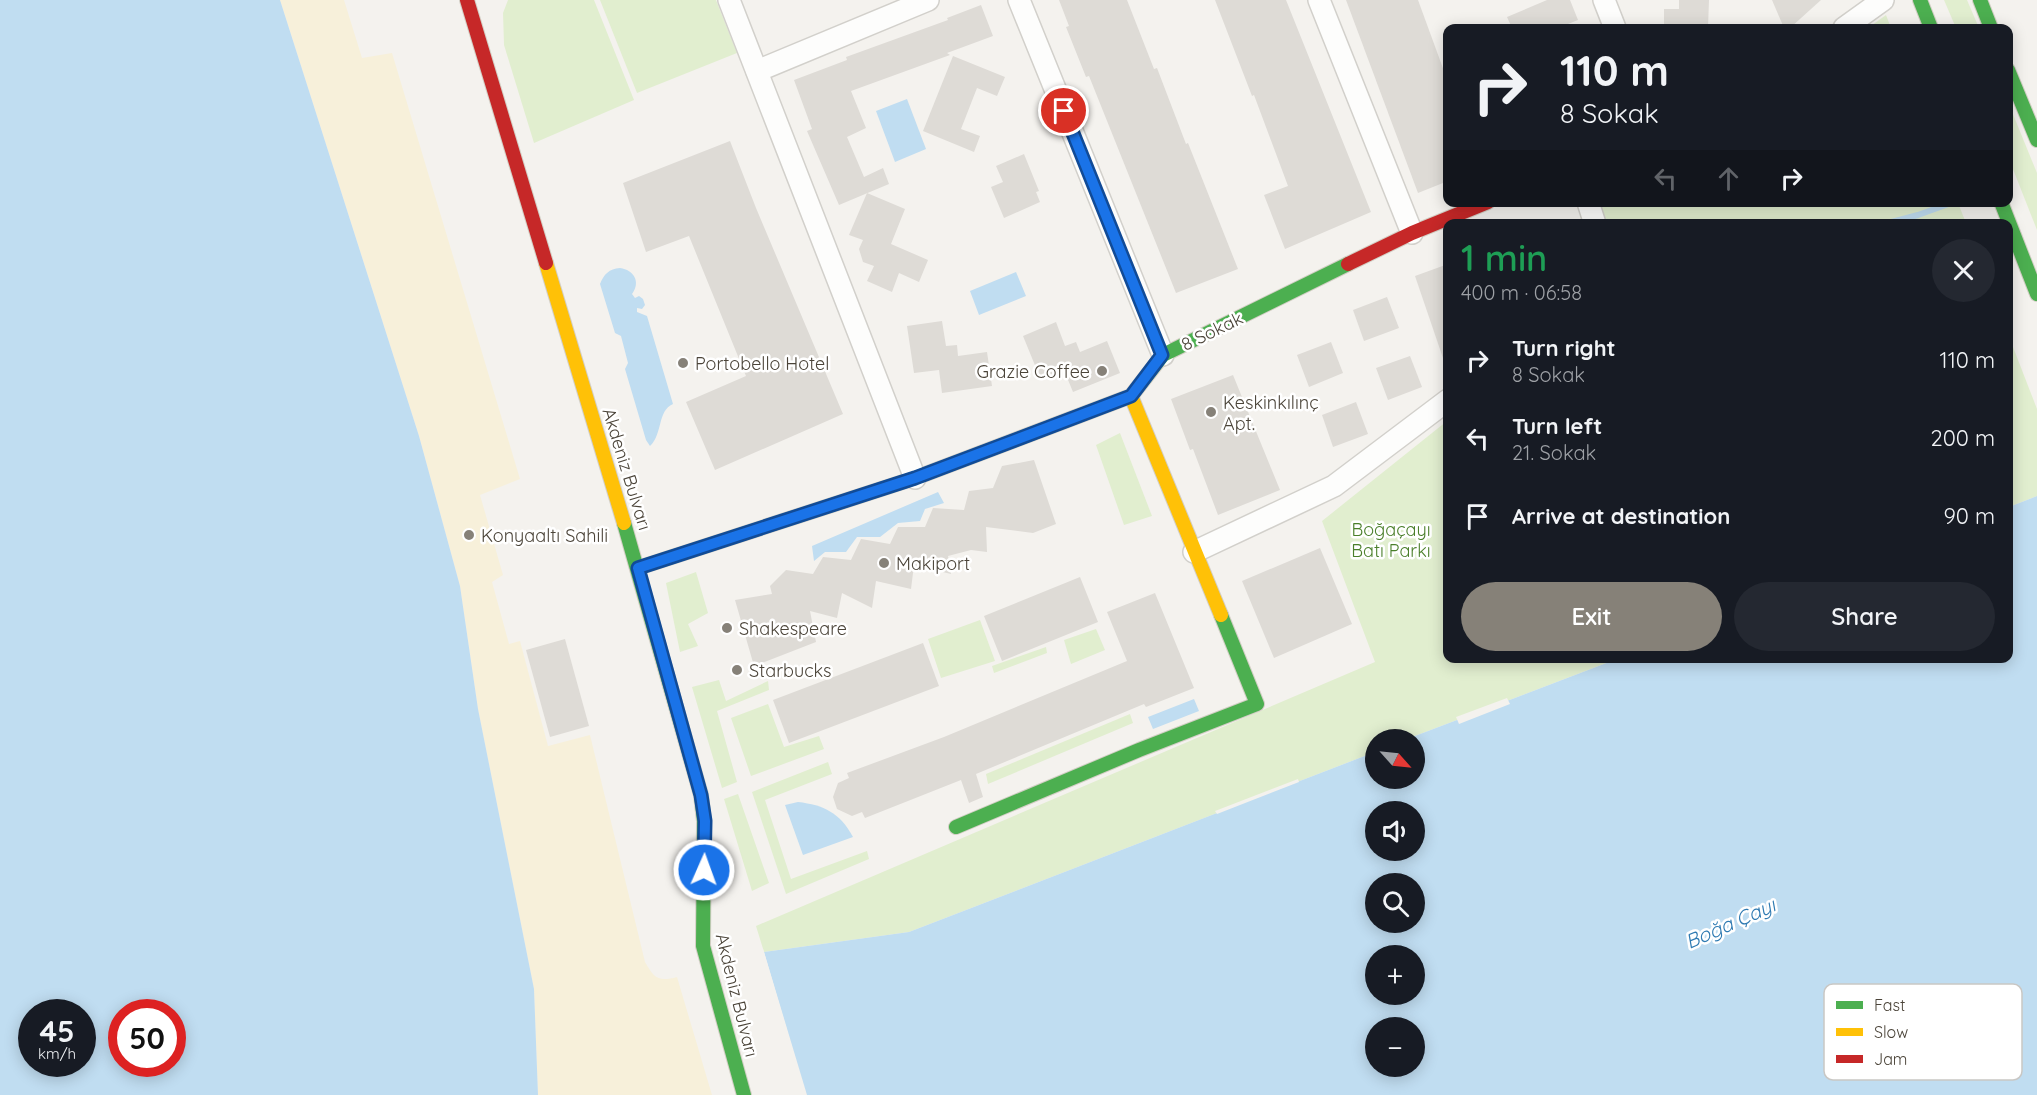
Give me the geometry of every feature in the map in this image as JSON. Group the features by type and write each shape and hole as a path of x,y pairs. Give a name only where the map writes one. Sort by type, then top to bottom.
{"street":[{"name":"Akdeniz Bulvarı","path":"467,0 638,568 701,795 705,821 702,932 706,958 744,1095"},
{"path":"729,0 915,478"},
{"path":"757,71 928,0"},
{"path":"1019,0 1162,355"},
{"path":"1319,0 1412,233"},
{"path":"1604,0 1613,24"},
{"path":"1850,24 1883,0"},
{"path":"1920,0 1929,24"},
{"path":"1980,0 1990,24"},
{"path":"2013,82 2037,140"},
{"name":"8 Sokak","path":"1446,219 1476,207"},
{"name":"8 Sokak","path":"1131,396 1162,355 1412,233 1443,220"},
{"path":"2013,233 2037,294"},
{"path":"638,568 915,478 1131,396 1257,704 1139,750 956,827"},
{"path":"1194,552 1334,486 1443,404"}],"green space":[{"path":"508,0 594,0 634,100 534,143 504,45 503,13"},
{"path":"600,0 716,0 737,53 637,93"},
{"path":"1944,0 1967,0 1977,24 1954,24"},
{"path":"1886,15 1889,24 1874,24"},
{"path":"2013,114 2037,173 2037,230 2013,169"},
{"path":"1601,207 1960,207 1964,219 1605,219"},
{"path":"2013,347 2037,409 2037,496 2013,505"},
{"name":"Boğaçayı Batı Parkı","path":"1443,424 1443,663 1606,663 1425,732 1425,729 1365,729 1365,756 909,932 764,952 756,926 1375,662 1322,521"},
{"path":"1120,433 1152,516 1124,525 1096,445"},
{"path":"696,572 708,613 688,624 698,646 680,652 666,583"},
{"path":"980,620 995,661 941,678 928,639"},
{"path":"1096,629 1105,650 1071,664 1064,640"},
{"path":"1046,647 1047,653 994,673 992,666"},
{"path":"719,680 726,701 768,681 769,690 717,711 737,782 722,788 692,687"},
{"path":"768,704 784,747 819,736 824,749 751,776 731,718"},
{"path":"1130,714 1133,723 988,784 986,774"},
{"path":"828,762 832,774 765,800 791,879 867,851 869,859 786,894 752,792"},
{"path":"738,794 769,883 752,891 724,799"}],"sand":[{"name":"Konyaaltı Sahili","path":"280,0 344,0 362,58 392,53 520,479 480,495 503,575 492,582 509,644 520,641 548,746 590,735 645,962 651,972 661,979 677,977 712,1095 538,1095 534,989 478,709 460,586 419,436"}],"water":[{"path":"0,0 280,0 419,436 460,586 478,709 534,989 538,1095 0,1095"},
{"path":"907,99 926,149 895,162 876,111"},
{"path":"620,268 629,271 635,277 636,285 632,294 635,298 639,296 643,299 645,305 642,309 637,308 637,312 647,316 673,404 664,412 657,435 650,446 646,440 625,369 628,363 621,336 615,333 600,284 607,273"},
{"path":"1016,272 1026,296 979,315 970,291"},
{"path":"938,492 944,503 925,509 920,521 898,523 880,537 857,537 846,552 825,552 814,561 812,546"},
{"name":"Boğa Çayı","path":"2037,496 2037,1095 806,1095 764,952 909,932 1365,756 1365,789 1425,789 1425,732 1606,663 2013,663 2013,505"},
{"path":"1194,699 1199,711 1153,729 1148,717"},
{"path":"798,802 816,805 837,816 853,837 803,855 785,805"}],"pier":[{"path":"1507,698 1510,704 1459,724 1456,717"},
{"path":"1298,779 1299,782 1217,814 1215,811"},
{"path":"763,949 807,1095 803,1095 761,953"}],"building":[{"path":"1059,0 1127,0 1154,69 1157,68 1186,144 1188,143 1238,269 1176,293 1089,76 1086,77 1066,27 1069,26"},
{"path":"1215,0 1286,0 1371,212 1285,249 1264,195 1288,186"},
{"path":"1346,0 1418,0 1443,68 1443,183 1418,193"},
{"path":"1547,0 1570,0 1578,20 1568,24 1510,24 1507,17"},
{"path":"1679,0 1709,0 1708,24 1664,24 1664,9 1679,9"},
{"path":"1772,0 1821,0 1794,24 1782,24"},
{"path":"981,5 993,36 947,53 950,55 851,91 866,128 847,137 864,177 883,168 889,184 839,205 807,131 812,129 794,80 847,60 846,57 948,20 947,18"},
{"path":"953,56 1005,77 997,96 977,88 961,129 980,136 974,152 923,131"},
{"path":"730,141 843,414 715,470 686,402 746,376 689,236 646,252 623,183"},
{"path":"1024,154 1039,191 1036,192 1040,202 1004,218 991,187 1003,182 996,166"},
{"path":"867,193 905,209 891,244 928,260 919,282 899,273 892,292 867,281 874,266 863,262 859,249 863,240 849,235"},
{"path":"1443,266 1443,358 1415,276"},
{"path":"1387,297 1399,328 1364,341 1353,310"},
{"path":"942,321 946,346 957,345 958,356 987,352 992,386 942,393 939,370 914,373 907,326"},
{"path":"1056,322 1065,346 1076,342 1080,352 1107,341 1120,373 1073,392 1064,370 1041,380 1023,336"},
{"path":"1331,342 1343,373 1309,387 1297,355"},
{"path":"1410,356 1422,387 1388,400 1376,368"},
{"path":"1233,375 1280,490 1218,515 1171,399"},
{"path":"1356,402 1368,434 1333,447 1322,415"},
{"name":"Makiport","path":"1034,460 1056,524 1033,533 986,527 987,552 971,550 948,556 951,574 914,565 911,589 876,581 872,608 842,593 837,618 810,611 816,642 754,666 735,600 772,594 770,586 786,570 813,574 823,557 851,560 861,539 890,544 898,527 925,527 933,508 964,510 969,491 993,488 1002,466"},
{"path":"1320,548 1352,624 1274,658 1242,581"},
{"path":"1080,577 1098,622 1002,661 984,616"},
{"path":"1155,593 1194,688 1146,707 1144,704 976,774 983,797 969,803 961,780 865,818 862,812 852,816 837,809 833,797 838,783 849,778 847,773 944,737 1127,661 1107,612"},
{"path":"565,639 589,726 550,737 526,650"},
{"path":"923,643 939,686 789,743 773,700"}],"waterway":[{"path":"1903,219 1940,207"}],"traffic: fast":[{"path":"1920,0 1929,24"},
{"path":"1980,0 1989,24"},
{"path":"2013,82 2037,140"},
{"path":"2003,207 2008,219"},
{"path":"2013,233 2037,294"},
{"path":"638,568 915,478 1131,396 1163,355 1348,264"},
{"path":"624,523 701,795 704,821 703,946 744,1095"},
{"path":"956,827 1139,750 1257,704 1221,615"}],"traffic: slow":[{"path":"546,263 624,523"},
{"path":"1131,396 1221,615"}],"traffic: jam":[{"path":"467,0 546,263"},
{"path":"1446,219 1476,207"},
{"path":"1348,264 1443,220"}],"place":[{"name":"Portobello Hotel","path":"683,363"},
{"name":"Grazie Coffee","path":"1102,371"},
{"name":"Keskinkılınç Apt.","path":"1211,412"},
{"name":"Konyaaltı Sahili","path":"469,535"},
{"name":"Makiport","path":"884,563"},
{"name":"Shakespeare","path":"727,628"},
{"name":"Starbucks","path":"737,670"}],"route":[{"path":"704,870 705,821 701,795 638,568 915,478 1131,396 1162,355 1064,111"}]}
